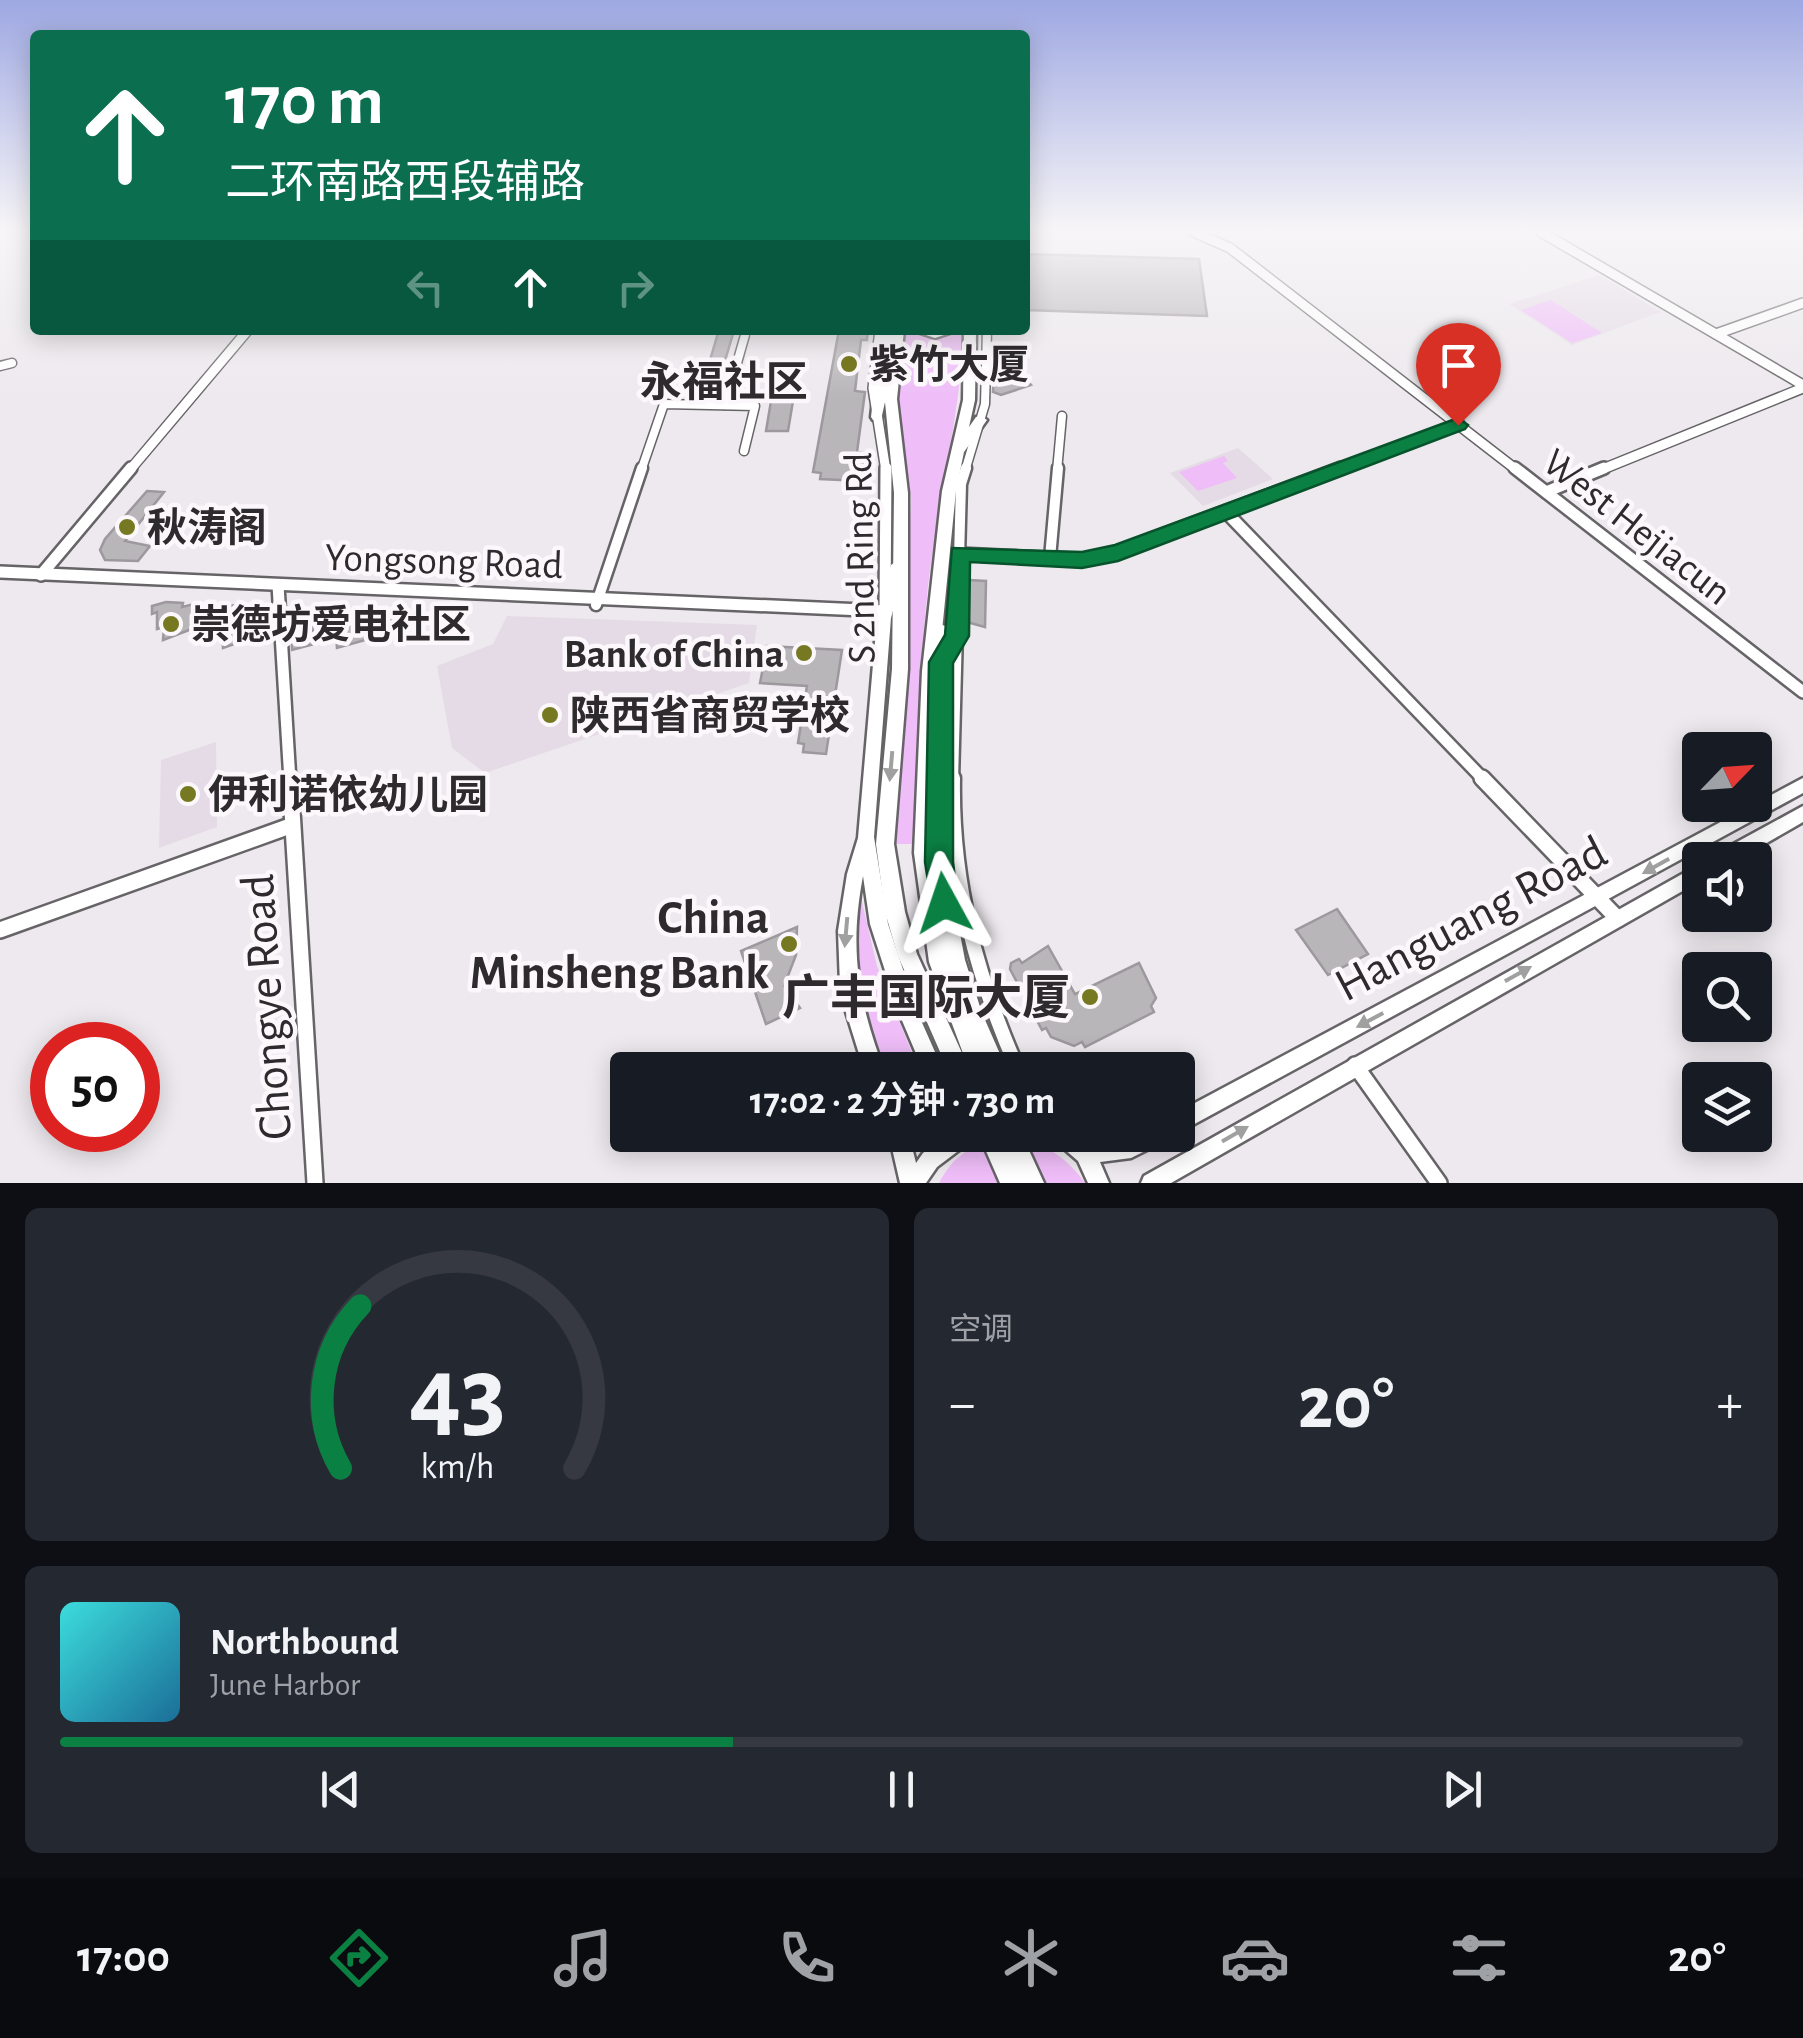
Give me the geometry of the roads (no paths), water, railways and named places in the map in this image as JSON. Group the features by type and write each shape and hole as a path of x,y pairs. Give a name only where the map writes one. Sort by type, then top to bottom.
{"highway":[{"path":"877,416 883,335"},
{"name":"S 2nd Ring Rd","path":"898,335 892,400 902,550 900,669 884,844 908,956 951,1052"},
{"name":"S 2nd Ring Rd","path":"940,592 948,491 974,400 970,335"},
{"path":"974,400 983,335"},
{"path":"957,456 980,420"},
{"name":"S 2nd Ring Rd","path":"935,666 922,853 928,905 944,978 973,1052"},
{"path":"998,1152 1012,1183"},
{"path":"1018,1152 1033,1183"}],"main road":[{"path":"868,1052 849,1000 844,970 852,890 866,838 884,614 902,550"},
{"path":"940,592 935,666 939,862 948,935 959,980 989,1052"},
{"path":"935,666 957,636"},
{"name":"Hanguang Road","path":"1195,1114 1803,786"},
{"path":"1752,842 1803,813"},
{"path":"866,838 879,924 907,1011 925,1052"},
{"name":"Hanguang Road","path":"1151,1183 1682,882"},
{"path":"904,1152 912,1183"},
{"path":"912,1183 940,1152"},
{"path":"1083,1152 1099,1183"},
{"path":"1085,1154 1100,1152"}],"street":[{"name":"West Hejiacun","path":"1281,287 1803,682"},
{"name":"West Hejiacun","path":"1288,287 1461,424"},
{"path":"1636,287 1803,386"},
{"path":"1716,334 1803,303"},
{"path":"44,578 247,335"},
{"path":"725,406 745,335"},
{"path":"882,335 873,388 888,483 884,614"},
{"path":"984,335 986,404 962,484 952,834 956,885 988,1007 1009,1052"},
{"path":"0,366 12,363"},
{"path":"1549,491 1803,386"},
{"path":"597,602 664,404 755,406 744,451"},
{"path":"1050,558 1062,416"},
{"path":"960,554 1082,560 1118,552 1461,424"},
{"name":"West Hejiacun","path":"1549,491 1803,692"},
{"path":"1226,512 1618,919"},
{"name":"Yongsong Road","path":"0,576 884,614"},
{"name":"Chongye Road","path":"278,589 315,1183"},
{"path":"0,930 290,826"},
{"path":"1354,1065 1440,1183"}],"place":[{"name":"紫竹大厦","path":"849,364"},
{"name":"秋涛阁","path":"127,527"},
{"name":"崇德坊爱电社区","path":"171,624"},
{"name":"Bank of China","path":"804,653"},
{"name":"陕西省商贸学校","path":"550,715"},
{"name":"伊利诺依幼儿园","path":"188,794"},
{"name":"China Minsheng Bank","path":"789,944"},
{"name":"广丰国际大厦","path":"1090,997"}],"district":[{"name":"永福社区","path":"724,381"}]}
